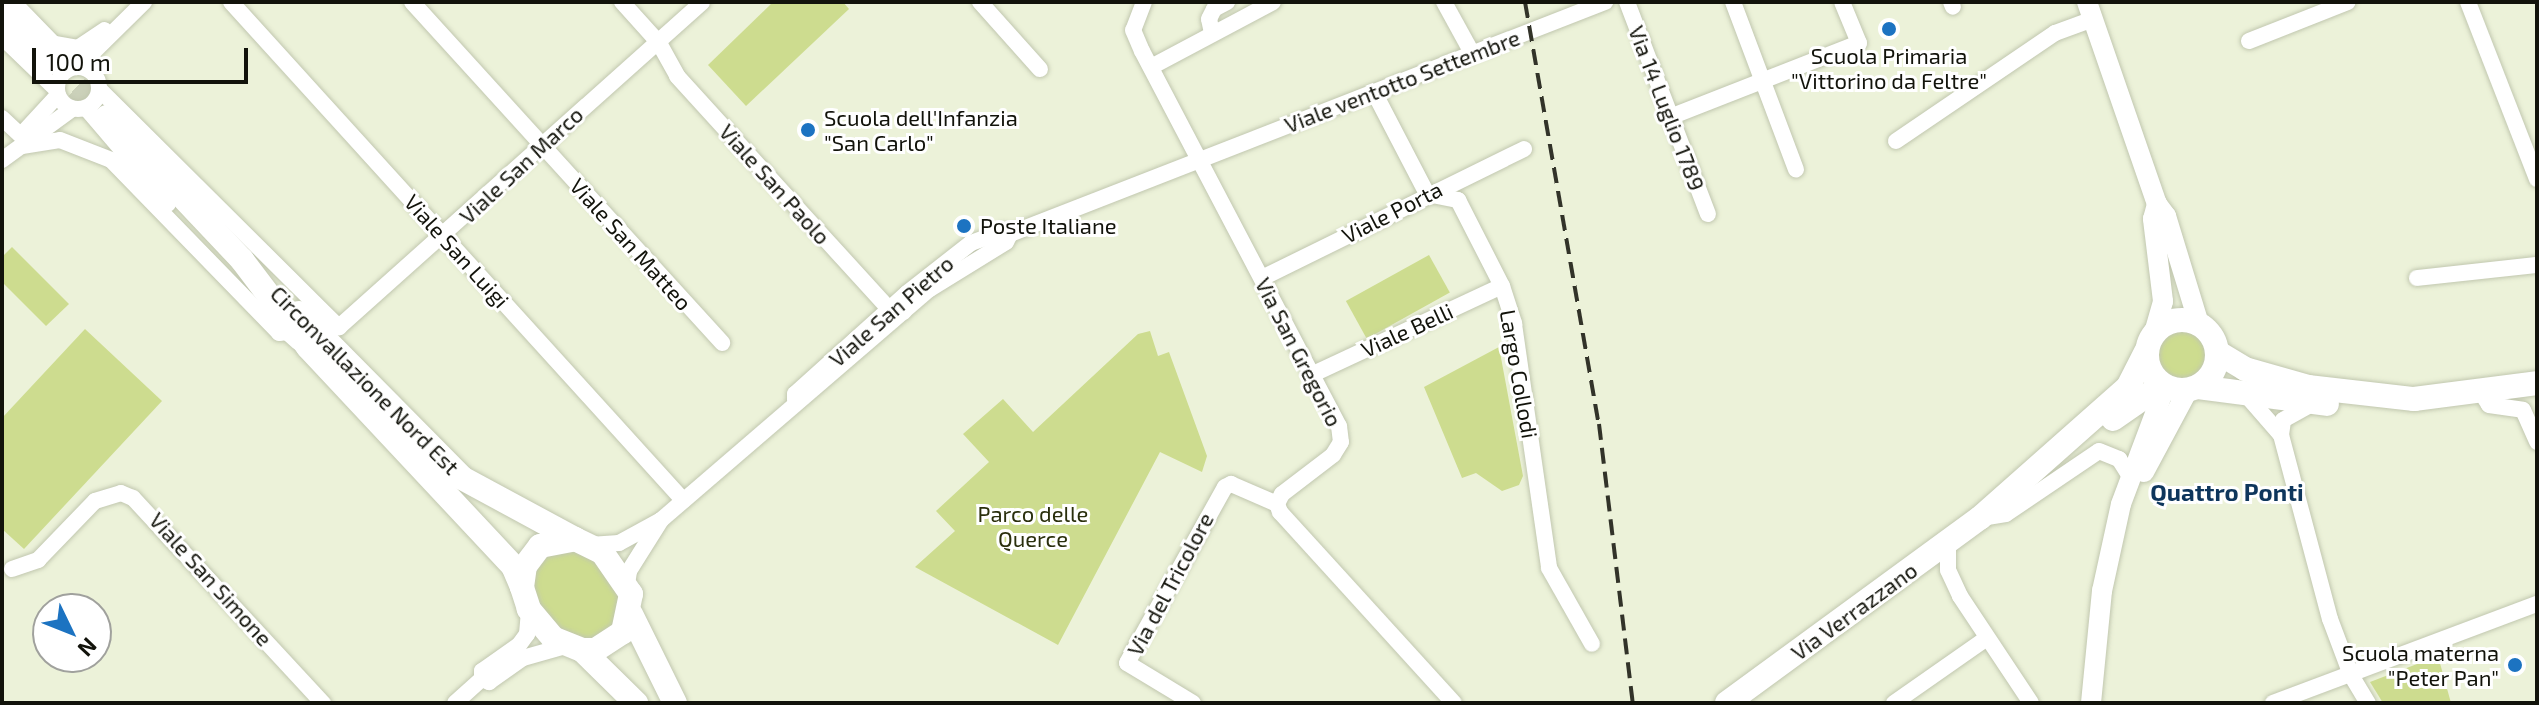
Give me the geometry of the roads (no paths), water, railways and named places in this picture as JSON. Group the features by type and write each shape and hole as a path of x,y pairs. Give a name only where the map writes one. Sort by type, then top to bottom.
{"main road":[{"path":"2,13 52,52"},
{"name":"Circonvallazione Nord Est","path":"89,111 323,336 462,478 583,542"},
{"path":"2414,399 2403,404 2314,403 2178,387 2151,374 2150,342 2180,320 2199,324 2217,352 2245,369 2308,387 2414,399 2537,383"},
{"name":"Circonvallazione Nord Est","path":"323,336 513,566 526,598"},
{"name":"Via Verrazzano","path":"1727,703 1980,518 2128,387 2150,342"},
{"path":"2178,387 2211,376 2217,352"},
{"name":"Via Verrazzano","path":"1980,518 2003,507 2178,387"},
{"path":"636,703 573,648 526,598 525,566 540,546 583,542 627,584 631,614 675,703"},
{"path":"573,648 611,645 631,614"}],"street":[{"path":"13,2 52,52 97,82 181,166 274,268 323,336"},
{"path":"2,159 22,141 58,92 62,75 77,67 109,40 144,2"},
{"name":"Viale San Luigi","path":"231,2 683,500"},
{"name":"Viale San Matteo","path":"412,2 722,343"},
{"name":"Viale San Paolo","path":"622,2 659,43 677,76 896,310"},
{"name":"Viale San Marco","path":"323,336 444,237 702,2"},
{"path":"980,2 1040,69"},
{"name":"Via San Gregorio","path":"1144,2 1133,30 1313,374 1341,442 1277,504"},
{"path":"1212,33 1209,19 1214,9 1227,2"},
{"path":"1151,67 1273,2"},
{"path":"1444,2 1472,53"},
{"name":"Viale ventotto Settembre","path":"1010,234 1605,2"},
{"name":"Via 14 Luglio 1789","path":"1627,2 1708,214"},
{"path":"1733,2 1796,170"},
{"path":"1670,117 1859,43 1842,2"},
{"path":"2249,41 2348,2"},
{"path":"2468,2 2537,179"},
{"path":"1896,141 2090,10 2157,204 2166,216 2199,324"},
{"path":"52,52 78,48 112,25 124,23"},
{"path":"2,37 58,92 89,111 186,224 184,230"},
{"path":"89,111 109,40"},
{"path":"1374,92 1427,194"},
{"path":"22,141 89,111"},
{"path":"2,118 22,141"},
{"path":"22,141 60,140 96,151 184,230 279,333 323,336"},
{"name":"Viale Porta","path":"1262,278 1427,194 1524,149"},
{"name":"Largo Collodi","path":"1427,194 1458,200 1502,286 1514,324 1549,568 1592,644"},
{"path":"2150,342 2163,301 2153,219 2157,204"},
{"name":"Viale San Pietro","path":"795,401 795,394 896,310 952,272 1006,242 1010,234"},
{"path":"2417,278 2537,265"},
{"name":"Viale Belli","path":"1313,374 1502,286"},
{"name":"Viale San Pietro","path":"661,520 795,401 862,350 896,310"},
{"path":"2091,703 2102,591 2129,475 2178,387"},
{"path":"2122,515 2178,387"},
{"path":"2481,392 2489,405 2516,405 2531,420 2537,442"},
{"path":"2247,396 2281,435"},
{"path":"2531,420 2537,402"},
{"path":"2314,403 2283,420 2281,435 2330,619 2351,675 2368,703"},
{"name":"Via Verrazzano","path":"1980,518 2006,514 2099,451 2119,459 2129,475"},
{"name":"Via del Tricolore","path":"1193,703 1127,663 1225,487 1231,484 1277,504"},
{"name":"Viale San Simone","path":"5,569 38,560 95,501 121,493 133,498 323,703"},
{"path":"1277,504 1454,703"},
{"path":"583,542 619,543 661,520"},
{"path":"627,584 629,571 661,520"},
{"path":"1948,543 1948,570 1987,638 2031,703"},
{"path":"455,703 482,679 482,671 527,634 526,598"},
{"path":"2273,703 2537,604"},
{"path":"1894,703 1987,638"},
{"path":"482,679 489,682 523,658 573,648"}],"tunnel":[{"path":"51,62 107,117"}],"railway":[{"path":"1525,2 1599,424 1633,703"}],"place":[{"name":"Scuola Primaria \"Vittorino da Feltre\"","path":"1889,29"},
{"name":"Scuola dell'Infanzia \"San Carlo\"","path":"808,130"},
{"name":"Poste Italiane","path":"964,226"},
{"name":"Scuola materna \"Peter Pan\"","path":"2515,665"}],"district":[{"name":"Quattro Ponti","path":"2227,492"}],"park label":[{"name":"Parco delle Querce","path":"1033,526"}]}
